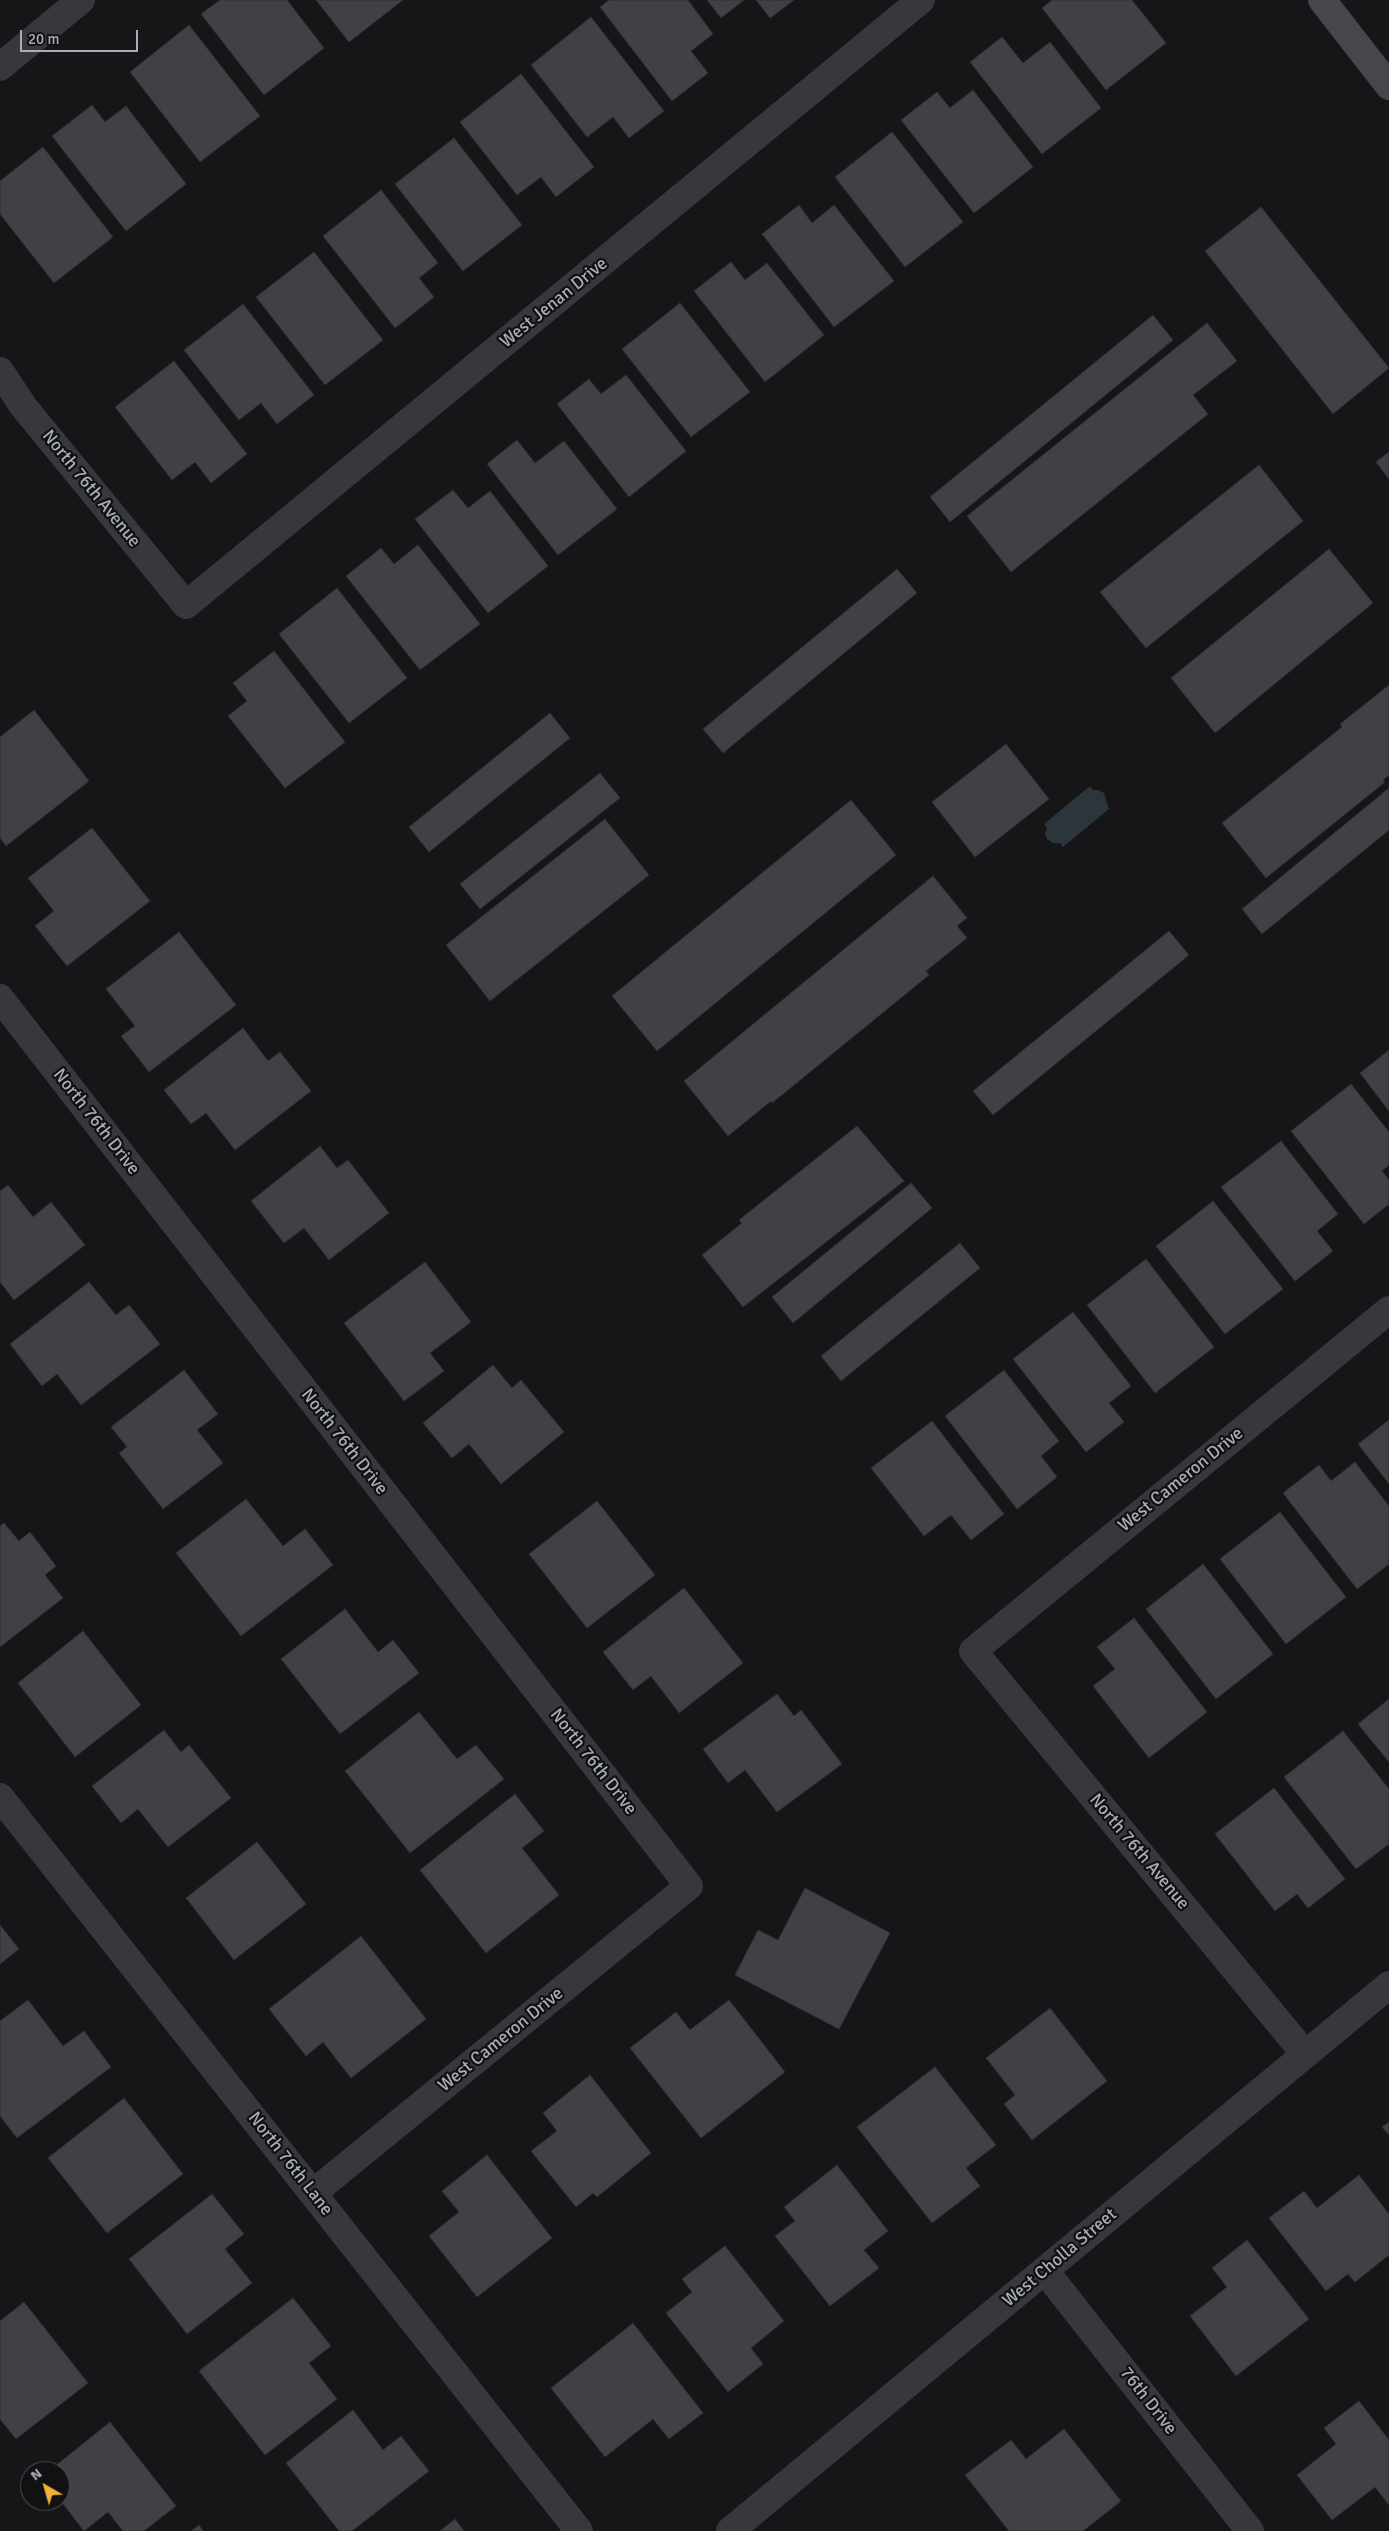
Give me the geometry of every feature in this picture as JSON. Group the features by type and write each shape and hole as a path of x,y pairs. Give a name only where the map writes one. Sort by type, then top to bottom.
{"main road":[{"path":"1322,0 1389,86"}],"street":[{"path":"0,67 81,0"},
{"name":"West Jenan Drive","path":"186,605 921,0"},
{"name":"North 76th Avenue","path":"0,371 23,406 186,605"},
{"name":"North 76th Drive","path":"0,998 689,1886"},
{"name":"West Cameron Drive","path":"973,1651 1389,1310"},
{"name":"North 76th Avenue","path":"973,1651 1305,2054"},
{"name":"North 76th Lane","path":"0,1796 579,2531"},
{"name":"West Cameron Drive","path":"313,2194 689,1886"},
{"name":"West Cholla Street","path":"730,2531 1389,1985"},
{"name":"76th Drive","path":"1045,2271 1250,2531"}],"shaded area":[{"path":"1090,786 1093,790 1104,793 1109,809 1063,847 1060,843 1053,843 1047,839 1045,833 1047,828 1044,824"}],"building":[{"path":"220,0 287,0 324,48 264,95 201,14"},
{"path":"316,0 403,0 349,42"},
{"path":"609,0 688,0 713,34 691,51 708,73 672,101 600,7"},
{"path":"707,0 744,0 721,18"},
{"path":"756,0 794,0 770,18"},
{"path":"1052,0 1132,0 1166,43 1106,90 1042,8"},
{"path":"591,17 664,111 629,138 613,117 587,137 531,65"},
{"path":"189,25 260,116 200,162 130,72"},
{"path":"1002,37 1023,63 1050,42 1101,108 1042,154 970,62"},
{"path":"521,74 594,167 556,197 541,177 517,195 460,122"},
{"path":"973,90 1033,167 974,213 901,120 937,92 950,108"},
{"path":"92,105 105,122 126,106 186,184 126,231 52,136"},
{"path":"892,132 963,222 905,267 835,177"},
{"path":"454,138 522,225 463,271 395,184"},
{"path":"43,147 113,237 54,283 0,214 0,181"},
{"path":"381,190 438,263 419,278 434,297 395,328 323,236"},
{"path":"799,205 812,223 834,205 894,281 834,327 762,234"},
{"path":"1261,207 1389,368 1333,414 1205,251"},
{"path":"314,252 383,340 325,385 256,297"},
{"path":"731,262 745,280 767,263 824,335 765,382 694,291"},
{"path":"680,303 750,392 691,437 622,349"},
{"path":"243,304 314,395 277,424 261,403 239,420 184,350"},
{"path":"1153,315 1173,340 950,522 930,497"},
{"path":"1207,323 1237,361 1193,395 1208,414 1011,572 967,516"},
{"path":"174,361 247,454 211,483 195,462 172,480 115,407"},
{"path":"626,375 686,451 629,497 557,404 589,379 601,394"},
{"path":"517,440 535,463 564,441 617,509 558,555 487,464"},
{"path":"1389,452 1389,479 1376,462"},
{"path":"1259,465 1303,521 1146,648 1100,592"},
{"path":"453,490 468,508 490,491 548,566 488,613 415,519"},
{"path":"418,545 480,624 420,670 346,576 381,548 394,564"},
{"path":"1329,549 1373,603 1215,733 1171,678"},
{"path":"897,569 917,593 723,753 703,729"},
{"path":"337,588 407,678 349,723 279,634"},
{"path":"274,651 345,742 285,788 228,716 247,701 233,683"},
{"path":"1389,685 1389,775 1383,780 1385,782 1266,878 1222,823 1342,727 1340,724"},
{"path":"34,710 89,781 6,846 0,838 0,737"},
{"path":"550,713 570,738 429,852 409,827"},
{"path":"1006,744 1049,799 975,857 932,802"},
{"path":"600,773 620,798 480,909 460,884"},
{"path":"1389,788 1389,830 1262,934 1242,909"},
{"path":"851,800 896,855 657,1051 612,996"},
{"path":"605,819 649,875 490,1001 446,945"},
{"path":"92,828 150,901 67,966 35,926 54,911 28,878"},
{"path":"933,876 967,918 957,926 967,938 926,971 929,975 772,1103 771,1101 728,1136 684,1081"},
{"path":"1169,931 1189,955 993,1115 973,1091"},
{"path":"179,932 236,1005 149,1072 121,1036 135,1026 106,989"},
{"path":"243,1028 268,1061 280,1052 311,1091 235,1150 206,1113 191,1124 164,1090"},
{"path":"1389,1050 1389,1111 1360,1073"},
{"path":"1351,1084 1389,1132 1389,1165 1382,1171 1389,1180 1389,1204 1364,1224 1291,1131"},
{"path":"857,1126 904,1181 743,1307 702,1255 742,1223 739,1220"},
{"path":"1281,1141 1338,1214 1317,1231 1333,1251 1295,1281 1221,1187"},
{"path":"320,1146 337,1168 348,1160 389,1213 329,1260 304,1228 284,1243 251,1201"},
{"path":"911,1183 932,1208 793,1323 772,1297"},
{"path":"8,1185 33,1217 51,1202 85,1245 14,1300 0,1282 0,1191"},
{"path":"1213,1201 1283,1289 1225,1334 1156,1246"},
{"path":"960,1243 980,1268 841,1381 821,1356"},
{"path":"1146,1259 1214,1347 1155,1393 1087,1305"},
{"path":"425,1262 471,1322 430,1353 444,1371 404,1401 344,1323"},
{"path":"89,1282 116,1315 129,1305 160,1344 81,1405 57,1374 42,1386 10,1344"},
{"path":"1073,1312 1131,1386 1109,1403 1124,1422 1086,1452 1013,1359"},
{"path":"493,1365 512,1388 521,1380 564,1432 501,1484 469,1444 452,1458 423,1423"},
{"path":"184,1370 218,1414 197,1430 223,1463 163,1509 119,1453 127,1447 111,1427"},
{"path":"1004,1370 1059,1441 1041,1456 1057,1477 1017,1509 945,1416"},
{"path":"1389,1420 1389,1484 1358,1444"},
{"path":"932,1421 1004,1514 971,1540 951,1515 924,1536 871,1468"},
{"path":"1355,1462 1389,1506 1389,1564 1357,1589 1283,1493 1319,1465 1331,1481"},
{"path":"246,1499 283,1546 305,1529 333,1565 241,1636 176,1553"},
{"path":"597,1501 655,1575 587,1628 529,1554"},
{"path":"1280,1512 1346,1597 1286,1644 1220,1559"},
{"path":"4,1523 19,1541 30,1532 56,1566 45,1575 63,1598 0,1647 0,1526"},
{"path":"1203,1564 1273,1654 1216,1699 1146,1609"},
{"path":"684,1588 743,1663 679,1713 651,1676 633,1690 603,1652"},
{"path":"345,1609 378,1652 393,1640 419,1673 340,1734 281,1659"},
{"path":"1134,1618 1207,1712 1149,1758 1093,1686 1115,1669 1097,1647"},
{"path":"83,1631 141,1705 75,1757 18,1683"},
{"path":"777,1694 794,1716 801,1710 842,1764 777,1812 745,1770 728,1783 703,1749"},
{"path":"1389,1699 1389,1762 1358,1724"},
{"path":"419,1712 457,1759 476,1745 504,1779 410,1853 345,1771"},
{"path":"164,1730 181,1752 189,1745 231,1798 168,1847 138,1809 121,1823 92,1786"},
{"path":"1343,1731 1389,1789 1389,1844 1356,1869 1284,1777"},
{"path":"1274,1788 1345,1879 1308,1908 1297,1894 1275,1911 1215,1834"},
{"path":"515,1794 544,1831 522,1848 559,1895 486,1953 420,1870"},
{"path":"257,1842 306,1904 234,1960 186,1898"},
{"path":"805,1888 890,1933 839,2029 735,1975 758,1930 778,1940"},
{"path":"0,1925 19,1949 0,1964"},
{"path":"361,1936 426,2019 351,2078 323,2042 306,2056 269,2009"},
{"path":"28,2000 63,2046 84,2031 111,2067 17,2138 0,2116 0,2021"},
{"path":"729,2000 785,2072 701,2138 630,2048 676,2012 690,2030"},
{"path":"1050,2008 1107,2081 1032,2140 1004,2104 1015,2095 986,2058"},
{"path":"935,2067 996,2145 966,2168 980,2186 932,2223 857,2127"},
{"path":"590,2075 651,2153 597,2197 593,2193 576,2207 531,2151 557,2131 543,2113"},
{"path":"124,2098 183,2174 107,2233 48,2158"},
{"path":"1389,2122 1389,2135 1382,2127"},
{"path":"487,2155 552,2238 477,2297 429,2236 459,2212 442,2191"},
{"path":"837,2165 888,2231 864,2250 879,2268 830,2306 775,2236 795,2221 784,2207"},
{"path":"1359,2175 1389,2214 1389,2255 1355,2282 1348,2274 1326,2291 1269,2218 1304,2191 1317,2208"},
{"path":"212,2194 244,2234 225,2249 252,2283 187,2334 129,2259"},
{"path":"1247,2240 1309,2319 1236,2376 1190,2316 1227,2287 1212,2268"},
{"path":"725,2246 784,2321 751,2348 763,2364 728,2392 666,2313 692,2292 682,2279"},
{"path":"293,2298 331,2346 309,2363 337,2399 265,2455 199,2371"},
{"path":"24,2302 88,2383 16,2439 0,2419 0,2321"},
{"path":"633,2323 703,2413 669,2439 653,2419 605,2457 551,2388"},
{"path":"1359,2401 1389,2440 1389,2505 1375,2487 1332,2520 1297,2475 1336,2444 1324,2428"},
{"path":"353,2410 383,2450 401,2436 429,2471 352,2531 339,2531 286,2463"},
{"path":"110,2422 176,2506 144,2531 123,2531 108,2512 84,2531 69,2511 70,2461 61,2461"},
{"path":"1064,2429 1121,2501 1083,2531 1009,2531 965,2475 1011,2440 1026,2459"},
{"path":"455,2519 464,2531 440,2531"},
{"path":"199,2525 203,2531 191,2531"}]}
